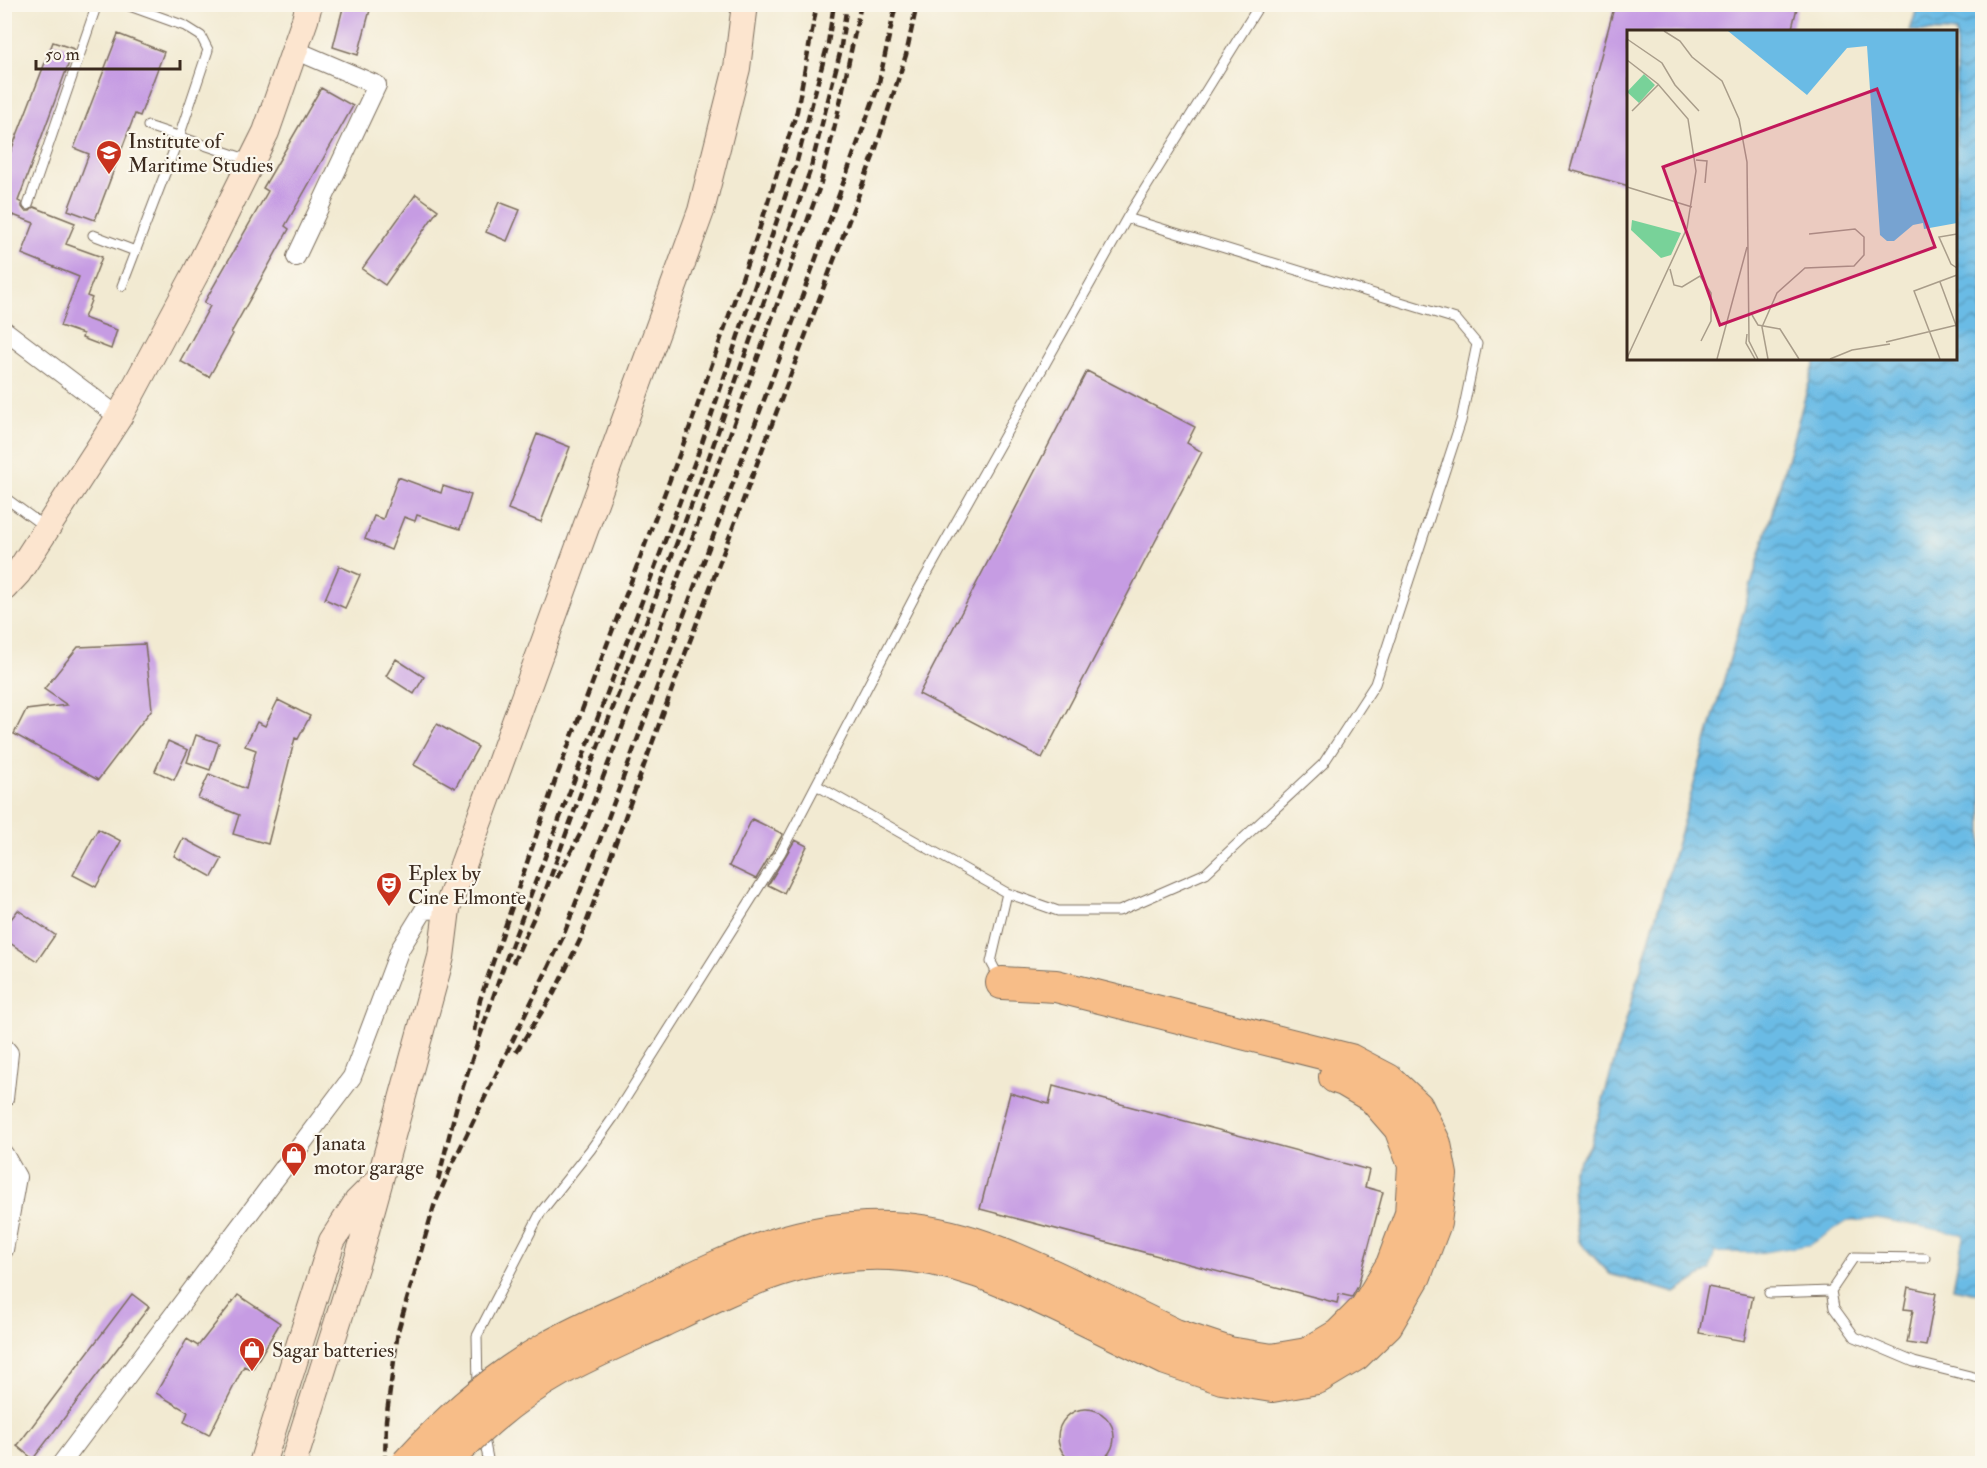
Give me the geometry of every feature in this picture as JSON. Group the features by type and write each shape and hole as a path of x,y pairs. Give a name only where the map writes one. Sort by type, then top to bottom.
{"highway":[{"path":"407,1464 471,1402 547,1347 741,1256 777,1242 805,1235 853,1229 891,1228 954,1237 1014,1257 1166,1359 1222,1378 1272,1386 1317,1378 1355,1356 1387,1324 1415,1276 1435,1223 1441,1176 1435,1144 1417,1107 1388,1080 1350,1060 1056,986 1002,984"},
{"path":"443,1464 479,1429 505,1408 560,1370 759,1276 810,1260 855,1254 920,1256 977,1270 1081,1303"}],"main road":[{"path":"4,588 18,573 119,417 196,273 266,132 309,4"},
{"path":"293,1464 362,1245 441,957 447,909 701,211 737,68 745,4"},
{"path":"262,1464 332,1241 357,1202 380,1179"}],"street":[{"path":"295,50 377,85 296,257"},
{"path":"4,330 119,417"},
{"path":"61,1464 352,1077 400,949 417,920 424,910 447,909"},
{"path":"4,1047 9,1053 4,1099"},
{"path":"4,1154 17,1177 4,1250"}],"lane":[{"path":"28,205 97,4"},
{"path":"122,286 179,137 208,50 201,36 185,26 124,4"},
{"path":"489,1464 478,1413 477,1336 541,1212 613,1118 781,852 918,590 1127,218 1260,4"},
{"path":"148,126 251,161"},
{"path":"816,785 1007,893 1058,911 1119,911 1206,873 1323,764 1375,684 1461,421 1477,344 1455,319 1127,218"},
{"path":"93,235 135,251"},
{"path":"4,497 47,528"},
{"path":"1002,984 991,962 1007,893"},
{"path":"1926,1258 1854,1257 1831,1291 1834,1308 1856,1337 1914,1362 1983,1379"},
{"path":"1769,1293 1831,1291"}],"water":[{"path":"1918,5 1982,5 1982,1294 1953,1288 1963,1235 1878,1219 1846,1222 1811,1245 1761,1253 1715,1253 1711,1269 1675,1293 1610,1274 1579,1241 1573,1209 1572,1171 1590,1146 1816,360 1957,360 1957,30 1910,30"}],"pier":[{"path":"1878,1219 1963,1235 1959,1254 1956,1254 1959,1237 1878,1222 1847,1225 1812,1248 1761,1256 1717,1256 1714,1269 1711,1269 1715,1253 1761,1253 1811,1245 1846,1222"}],"building":[{"path":"344,4 370,10 358,55 333,47"},
{"path":"1615,4 1798,4 1792,30 1627,30 1627,185 1570,170"},
{"path":"118,34 164,52 140,116 135,114 95,220 68,210 89,154 74,148"},
{"path":"53,42 74,49 18,201 22,203 25,211 30,211 34,207 75,223 66,244 102,257 87,296 92,298 84,318 117,330 111,349 82,338 83,334 60,326 79,277 22,254 34,223 13,215 4,233 4,169"},
{"path":"321,88 353,106 285,226 289,229 209,377 180,361 210,306 204,303 268,191 263,188"},
{"path":"416,194 438,210 385,285 362,269"},
{"path":"499,202 520,210 507,241 486,232"},
{"path":"1087,371 1195,427 1187,443 1202,452 1042,758 919,694"},
{"path":"537,434 570,447 541,522 508,509"},
{"path":"398,477 441,493 443,486 471,495 460,529 417,515 415,521 404,517 391,550 365,539 374,516 383,519"},
{"path":"339,566 360,575 345,608 325,599"},
{"path":"145,644 152,709 98,780 14,734 26,710 67,705 44,689 78,647"},
{"path":"396,659 424,677 414,694 386,676"},
{"path":"278,700 310,716 298,739 295,738 268,844 233,834 239,815 198,798 209,774 246,789 256,750 245,746 257,722 265,726"},
{"path":"437,724 478,747 455,788 414,765"},
{"path":"196,735 219,743 210,770 187,762"},
{"path":"168,741 188,750 174,780 155,771"},
{"path":"752,819 783,834 756,879 729,866"},
{"path":"98,829 121,841 96,887 73,875"},
{"path":"183,838 222,859 212,877 174,856"},
{"path":"795,840 807,846 784,893 768,885"},
{"path":"18,910 55,935 37,961 4,939 4,928"},
{"path":"1053,1086 1369,1170 1365,1187 1383,1192 1358,1286 1352,1297 1339,1294 1337,1303 980,1209 1010,1093 1049,1104"},
{"path":"1708,1287 1753,1296 1744,1341 1699,1333"},
{"path":"1908,1287 1936,1293 1926,1346 1907,1343 1913,1310 1904,1309"},
{"path":"132,1294 149,1307 33,1459 17,1446"},
{"path":"238,1295 280,1323 252,1370 244,1366 209,1435 184,1422 188,1412 156,1393 187,1339 198,1346"},
{"path":"1080,1409 1092,1409 1102,1413 1110,1421 1114,1437 1110,1453 1102,1461 1092,1465 1080,1465 1070,1461 1062,1453 1058,1443 1058,1431 1062,1421 1070,1413"}],"railway":[{"path":"474,1031 480,1000 555,781 691,424 760,227 797,111 817,4"},
{"path":"438,1180 458,1101 504,965 702,443 797,161 828,43 834,4"},
{"path":"513,963 544,895 592,762 698,488 810,171 840,53 847,4"},
{"path":"557,878 584,827 651,652 820,186 861,4"},
{"path":"385,1464 386,1420 398,1331 434,1206 562,939 786,341 878,87 896,4"},
{"path":"516,1052 554,993 580,940 679,670 874,154 906,55 917,4"}],"place":[{"name":"Institute of Maritime Studies","path":"109,176"},
{"name":"Eplex by Cine Elmonte","path":"389,908"},
{"name":"Janata motor garage","path":"294,1178"},
{"name":"Sagar batteries","path":"252,1373"}]}
